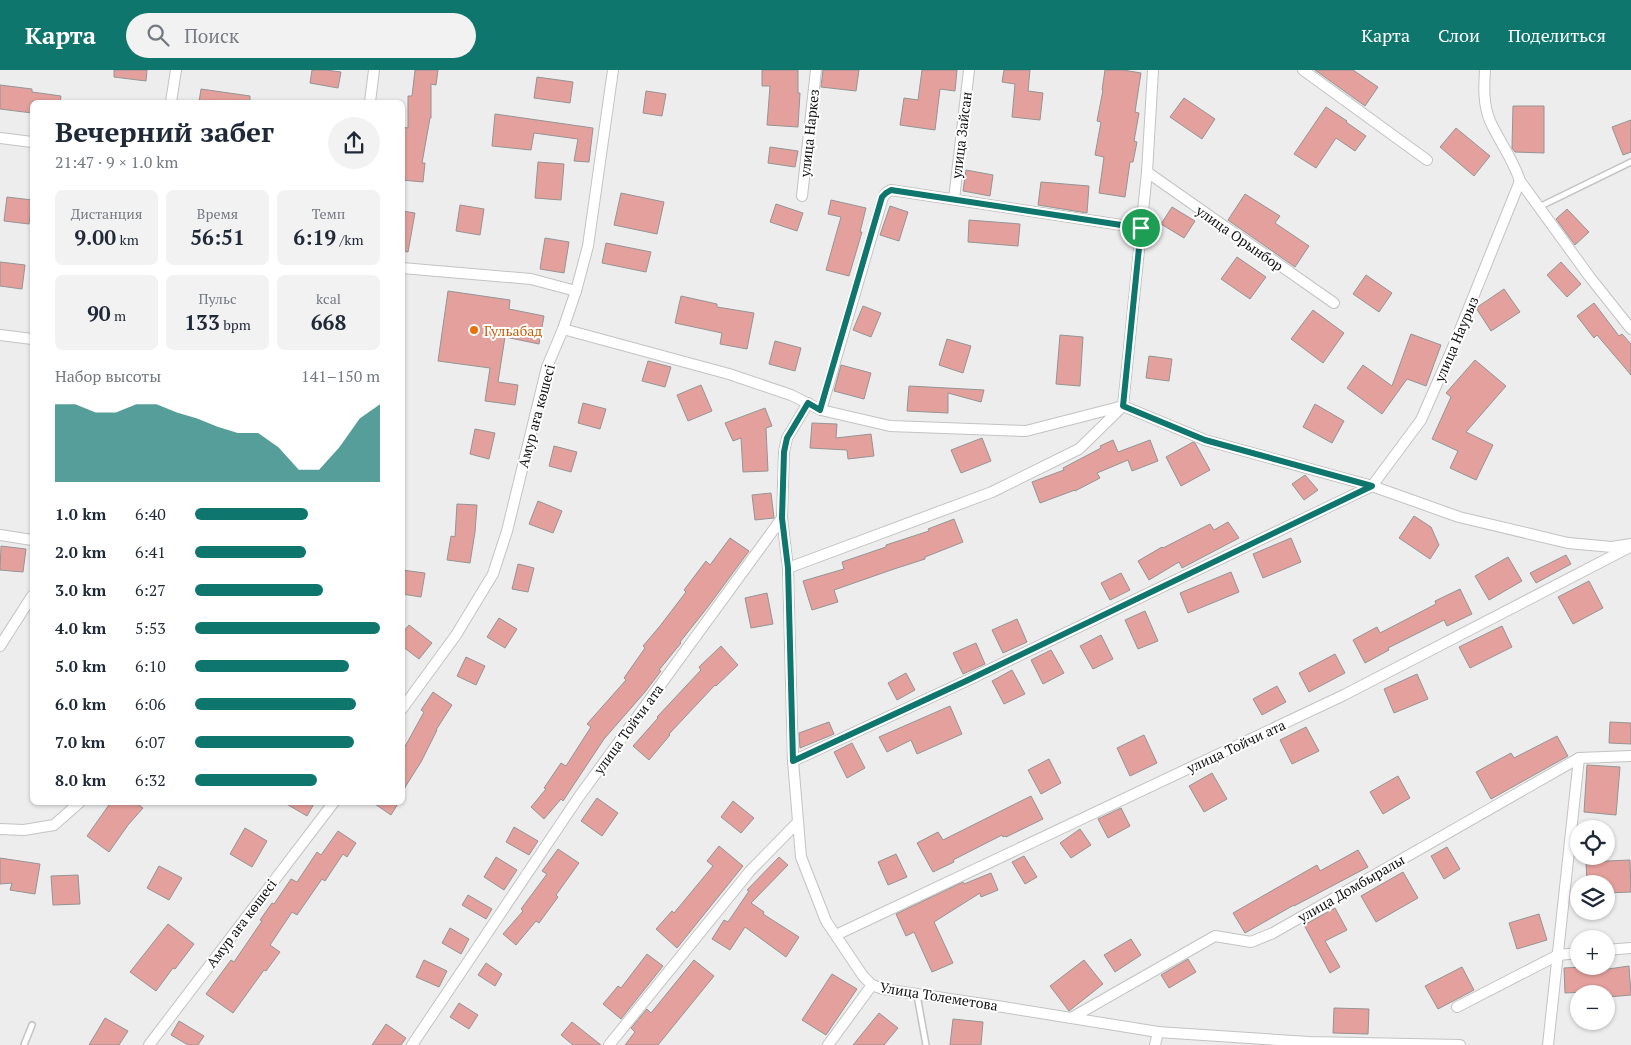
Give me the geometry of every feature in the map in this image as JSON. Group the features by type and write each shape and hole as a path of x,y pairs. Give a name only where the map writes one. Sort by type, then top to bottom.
{"street":[{"path":"171,100 176,70"},
{"path":"370,100 374,70"},
{"name":"Амур аға көшесі","path":"405,705 456,635 493,574 507,532 547,367 563,329 588,246 613,70"},
{"name":"улица Наркез","path":"802,196 816,70"},
{"name":"улица Зайсан","path":"954,200 969,70"},
{"path":"788,568 992,492 1079,450 1123,406 1147,172 1153,70"},
{"path":"1303,70 1427,160"},
{"path":"1485,70 1483,92 1489,119 1520,180 1589,276 1631,329"},
{"path":"0,138 30,142"},
{"name":"улица Орынбор","path":"1147,172 1334,303"},
{"name":"улица Наурыз","path":"1372,486 1420,420 1453,347 1520,180"},
{"path":"820,410 882,197 891,190 1141,228"},
{"path":"405,268 531,279 576,290"},
{"path":"563,329 730,374 791,395 820,410 890,426 1026,431 1123,406 1205,440 1372,486 1459,517 1568,543 1612,547 1631,545"},
{"path":"0,335 30,339"},
{"path":"782,518 784,452 787,438 808,403"},
{"path":"793,761 974,677 1372,486"},
{"name":"Улица Толеметова","path":"782,518 788,568 793,761 801,856 826,921 863,976 872,985 883,989 1158,1032 1308,1044 1460,1045"},
{"name":"улица Тойчи ата","path":"412,1045 578,798 782,518"},
{"path":"0,535 30,540"},
{"name":"улица Тойчи ата","path":"836,935 1344,695 1631,545"},
{"path":"0,646 30,599"},
{"name":"улица Домбыралы","path":"1071,1018 1215,936 1251,942 1272,933 1579,758 1631,756"},
{"path":"1548,1045 1579,758"},
{"path":"0,829 24,830 54,825 77,805"},
{"name":"Амур аға көшесі","path":"149,1045 332,805"},
{"path":"609,1045 750,871 797,823"},
{"path":"1615,949 1631,948"},
{"path":"1457,1008 1558,955 1570,954"},
{"path":"828,1045 872,985"},
{"path":"1156,1045 1158,1032"}],"lane":[{"path":"1539,207 1631,162"},
{"path":"917,994 926,1045"},
{"path":"24,1045 32,1025"}],"building":[{"path":"114,70 147,70 146,81 114,77"},
{"path":"312,70 341,72 338,88 310,83"},
{"path":"415,70 438,70 436,85 431,84 431,118 422,163 425,163 423,182 405,180 405,128 408,128 408,96 412,96"},
{"path":"762,70 798,70 798,93 800,93 798,127 767,125 770,86 762,86"},
{"path":"823,70 859,70 856,91 821,87"},
{"path":"922,70 957,70 955,91 940,89 935,130 900,125 904,98 918,100"},
{"path":"1004,70 1030,70 1028,91 1043,93 1040,120 1012,117 1015,84 1002,82"},
{"path":"1105,70 1141,73 1135,112 1139,113 1134,141 1137,142 1133,162 1130,162 1125,197 1099,193 1104,157 1095,155 1101,122 1097,121"},
{"path":"1315,70 1353,70 1378,87 1365,106"},
{"path":"537,77 573,82 570,103 534,98"},
{"path":"0,85 32,89 32,92 61,96 60,100 30,100 30,113 0,109"},
{"path":"201,89 250,96 250,100 199,100"},
{"path":"646,91 666,94 662,116 643,113"},
{"path":"1184,98 1215,119 1202,139 1170,117"},
{"path":"1513,106 1544,106 1544,153 1515,152 1512,148"},
{"path":"1326,107 1366,136 1355,151 1336,138 1316,168 1294,154"},
{"path":"495,114 593,128 589,162 574,161 578,139 534,133 531,150 492,146"},
{"path":"1631,120 1631,152 1623,155 1612,127"},
{"path":"1456,128 1490,156 1474,176 1440,147"},
{"path":"770,147 798,151 795,167 768,163"},
{"path":"538,162 564,164 561,200 535,198"},
{"path":"966,170 993,175 990,196 963,191"},
{"path":"1041,182 1089,186 1087,213 1038,205"},
{"path":"621,193 664,202 657,234 614,225"},
{"path":"1245,194 1280,216 1275,223 1309,246 1295,267 1228,220"},
{"path":"7,197 30,200 29,224 4,221"},
{"path":"831,200 866,208 860,232 862,232 849,276 826,270 841,217 828,214"},
{"path":"776,204 803,213 797,231 770,222"},
{"path":"460,205 484,209 480,235 456,231"},
{"path":"890,206 908,212 899,241 880,235"},
{"path":"1172,207 1195,221 1184,238 1161,224"},
{"path":"1567,209 1589,232 1575,245 1556,219"},
{"path":"405,211 415,213 408,252 405,252"},
{"path":"969,220 1020,224 1018,246 968,242"},
{"path":"545,238 569,242 564,273 540,269"},
{"path":"606,243 651,252 646,272 602,263"},
{"path":"1237,257 1266,277 1250,299 1221,279"},
{"path":"0,262 25,265 22,289 0,286"},
{"path":"1561,262 1581,284 1567,297 1547,275"},
{"path":"1366,275 1392,293 1379,312 1353,294"},
{"path":"1504,289 1520,312 1491,331 1476,308"},
{"name":"Гульабад","path":"448,291 510,300 509,309 544,316 539,344 505,337 498,382 518,385 515,405 485,401 490,368 438,361"},
{"path":"681,296 717,304 717,307 754,313 747,349 720,344 722,333 675,323"},
{"path":"1594,303 1619,336 1622,334 1631,344 1631,375 1597,335 1594,338 1577,316"},
{"path":"863,306 881,313 871,337 853,330"},
{"path":"1313,310 1344,333 1323,363 1291,339"},
{"path":"1411,334 1441,345 1426,386 1407,379 1382,414 1347,388 1363,365 1392,386"},
{"path":"1060,335 1083,337 1080,386 1056,384"},
{"path":"947,339 971,346 963,373 939,365"},
{"path":"775,341 801,348 795,371 769,364"},
{"path":"1149,356 1172,359 1169,381 1146,378"},
{"path":"1475,360 1506,386 1466,432 1493,445 1476,480 1450,468 1458,451 1432,439 1451,397 1446,393"},
{"path":"648,361 671,367 665,387 642,381"},
{"path":"841,365 871,373 864,399 834,391"},
{"path":"701,385 712,411 688,421 677,395"},
{"path":"909,386 984,390 981,402 948,393 948,413 907,411"},
{"path":"583,403 606,409 600,429 578,423"},
{"path":"1315,404 1344,421 1332,443 1303,427"},
{"path":"765,408 772,426 766,428 768,471 743,472 741,438 733,441 725,423"},
{"path":"812,423 837,424 836,438 871,434 874,456 848,459 847,450 810,448"},
{"path":"475,429 495,433 489,459 470,454"},
{"path":"982,438 991,461 961,473 951,450"},
{"path":"1113,440 1118,452 1150,440 1158,461 1132,471 1128,460 1097,473 1100,478 1075,491 1040,503 1032,482 1064,470 1063,468"},
{"path":"1193,442 1210,470 1181,486 1166,457"},
{"path":"554,446 577,452 571,472 549,466"},
{"path":"1305,475 1318,490 1304,500 1292,484"},
{"path":"771,493 774,518 755,520 752,495"},
{"path":"538,501 562,511 553,533 529,524"},
{"path":"457,504 477,505 470,563 447,560 451,536 455,537"},
{"path":"1414,516 1431,527 1439,545 1430,559 1399,538"},
{"path":"954,519 963,542 925,557 925,559 834,590 838,602 812,610 803,581 844,569 842,562 929,531 928,529"},
{"path":"1228,522 1239,538 1182,568 1179,562 1149,580 1138,561 1210,524 1214,530"},
{"path":"730,538 749,551 659,670 661,671 645,692 604,739 563,801 561,799 544,819 531,807 546,789 544,788 561,763 566,766 591,727 587,724 626,680 624,678 645,648 643,646 686,592 684,590 706,561 710,565"},
{"path":"1291,538 1301,562 1263,578 1253,554"},
{"path":"1,546 26,549 23,572 0,570"},
{"path":"1566,555 1571,564 1536,583 1530,573"},
{"path":"1508,557 1522,581 1489,600 1475,576"},
{"path":"518,564 534,568 528,592 512,589"},
{"path":"405,570 425,573 421,597 405,594"},
{"path":"1231,572 1239,592 1188,613 1180,593"},
{"path":"1121,573 1130,590 1110,600 1101,583"},
{"path":"1589,581 1603,608 1573,624 1558,597"},
{"path":"1460,589 1472,614 1447,626 1444,620 1388,648 1389,650 1365,663 1353,640 1377,627 1380,633 1436,604 1435,601"},
{"path":"767,593 773,624 751,628 745,598"},
{"path":"1145,611 1158,641 1138,649 1125,620"},
{"path":"499,618 517,629 505,648 487,637"},
{"path":"1017,619 1027,642 1003,653 992,630"},
{"path":"409,625 432,643 419,659 405,648 405,630"},
{"path":"1502,626 1512,647 1470,668 1459,647"},
{"path":"1101,635 1113,659 1093,669 1080,646"},
{"path":"976,643 985,664 963,674 953,653"},
{"path":"721,646 738,665 715,685 669,734 649,760 633,746 701,670 699,667"},
{"path":"1051,650 1064,673 1043,684 1031,660"},
{"path":"1335,654 1345,673 1309,692 1299,673"},
{"path":"466,657 485,666 476,685 457,676"},
{"path":"1012,670 1025,694 1004,704 992,681"},
{"path":"906,673 915,690 897,700 888,683"},
{"path":"1417,674 1428,699 1394,713 1384,689"},
{"path":"1277,686 1286,702 1262,715 1253,699"},
{"path":"433,692 452,705 405,787 405,747 424,712 421,710"},
{"path":"950,706 962,734 917,754 911,740 887,752 879,737"},
{"path":"829,722 834,734 800,748 799,733"},
{"path":"1610,722 1631,723 1631,744 1609,743"},
{"path":"1306,727 1319,751 1292,764 1280,740"},
{"path":"1144,735 1157,763 1130,776 1117,748"},
{"path":"1557,736 1568,756 1491,799 1476,772 1511,753 1514,758"},
{"path":"852,743 865,768 847,778 834,752"},
{"path":"1049,759 1061,783 1041,794 1028,770"},
{"path":"1587,765 1620,767 1616,815 1584,812"},
{"path":"1212,773 1227,799 1204,812 1189,786"},
{"path":"1398,776 1410,798 1383,814 1370,792"},
{"path":"1031,796 1043,819 1006,837 1002,835 933,872 917,843 938,832 943,840"},
{"path":"597,798 618,813 602,836 581,821"},
{"path":"733,801 754,818 741,833 721,817"},
{"path":"109,805 139,805 143,808 109,852 87,836"},
{"path":"288,805 313,805 307,816"},
{"path":"376,805 397,805 391,815"},
{"path":"1121,808 1130,826 1108,838 1098,819"},
{"path":"514,827 538,841 529,855 506,842"},
{"path":"245,828 267,841 252,867 230,854"},
{"path":"1080,829 1091,845 1071,858 1060,843"},
{"path":"338,831 356,843 347,857 343,854 325,881 322,879 297,915 292,912 270,945 280,952 266,971 264,970 233,1013 206,994 231,960 234,962 262,921 260,920 272,903 274,904 291,879 297,882 317,852 321,855"},
{"path":"719,846 743,866 677,948 656,929 672,911 674,913 713,866 707,861"},
{"path":"1447,847 1460,869 1444,879 1431,856"},
{"path":"558,849 579,863 539,923 536,921 516,945 503,934 523,911 521,909 547,874 542,871"},
{"path":"1358,850 1368,867 1294,905 1245,933 1233,913 1317,865 1320,871"},
{"path":"896,854 907,877 888,885 878,862"},
{"path":"1024,856 1037,877 1025,884 1012,862"},
{"path":"496,857 517,870 504,890 484,877"},
{"path":"779,857 788,865 751,903 764,912 763,914 799,937 786,957 745,927 730,950 712,939 724,920 728,922 749,891 747,890"},
{"path":"0,858 40,864 35,894 10,890 12,883 0,884"},
{"path":"1630,860 1631,892 1615,893 1615,875 1587,875 1586,865 1615,865 1615,861"},
{"path":"159,866 182,878 169,900 147,888"},
{"path":"1403,872 1418,898 1376,922 1361,896"},
{"path":"991,873 998,890 981,897 980,893 934,922 953,963 932,972 914,932 906,936 896,914 963,882 964,884"},
{"path":"78,875 80,904 53,905 51,876"},
{"path":"468,895 492,909 486,919 462,905"},
{"path":"1335,908 1347,930 1325,941 1340,967 1330,973 1304,925"},
{"path":"1539,914 1547,940 1517,949 1509,923"},
{"path":"168,924 194,944 156,991 130,972"},
{"path":"450,928 469,939 461,954 442,943"},
{"path":"1131,939 1141,955 1115,972 1104,955"},
{"path":"647,954 663,966 621,1019 603,1004 618,986 621,988"},
{"path":"1188,959 1196,972 1169,988 1161,975"},
{"path":"424,960 447,971 439,987 416,977"},
{"path":"694,960 714,976 658,1045 625,1045 635,1032 631,1028 647,1009 651,1013"},
{"path":"1084,960 1103,984 1069,1011 1050,986"},
{"path":"486,963 502,974 495,986 478,975"},
{"path":"1629,966 1631,995 1615,996 1615,985 1570,985 1570,993 1565,993 1564,968 1570,968 1570,975 1615,975 1615,968"},
{"path":"1462,967 1474,990 1438,1009 1425,986"},
{"path":"832,974 857,989 826,1035 802,1020"},
{"path":"459,1003 478,1015 469,1029 450,1017"},
{"path":"1334,1008 1369,1009 1368,1034 1333,1033"},
{"path":"879,1013 898,1028 884,1045 853,1045"},
{"path":"105,1018 128,1031 119,1045 89,1045"},
{"path":"953,1019 983,1022 981,1045 950,1045"},
{"path":"179,1021 204,1036 198,1045 188,1045 171,1035"},
{"path":"572,1022 601,1045 573,1045 561,1035"},
{"path":"386,1024 406,1038 401,1045 372,1045"}],"place":[{"name":"Гульабад","path":"474,330"}],"route":[{"path":"891,190 1141,228 1123,406 1205,440 1372,486 966,681 793,761 790,606 782,518 784,452 787,438 808,403 820,410 882,197 891,190"}]}
